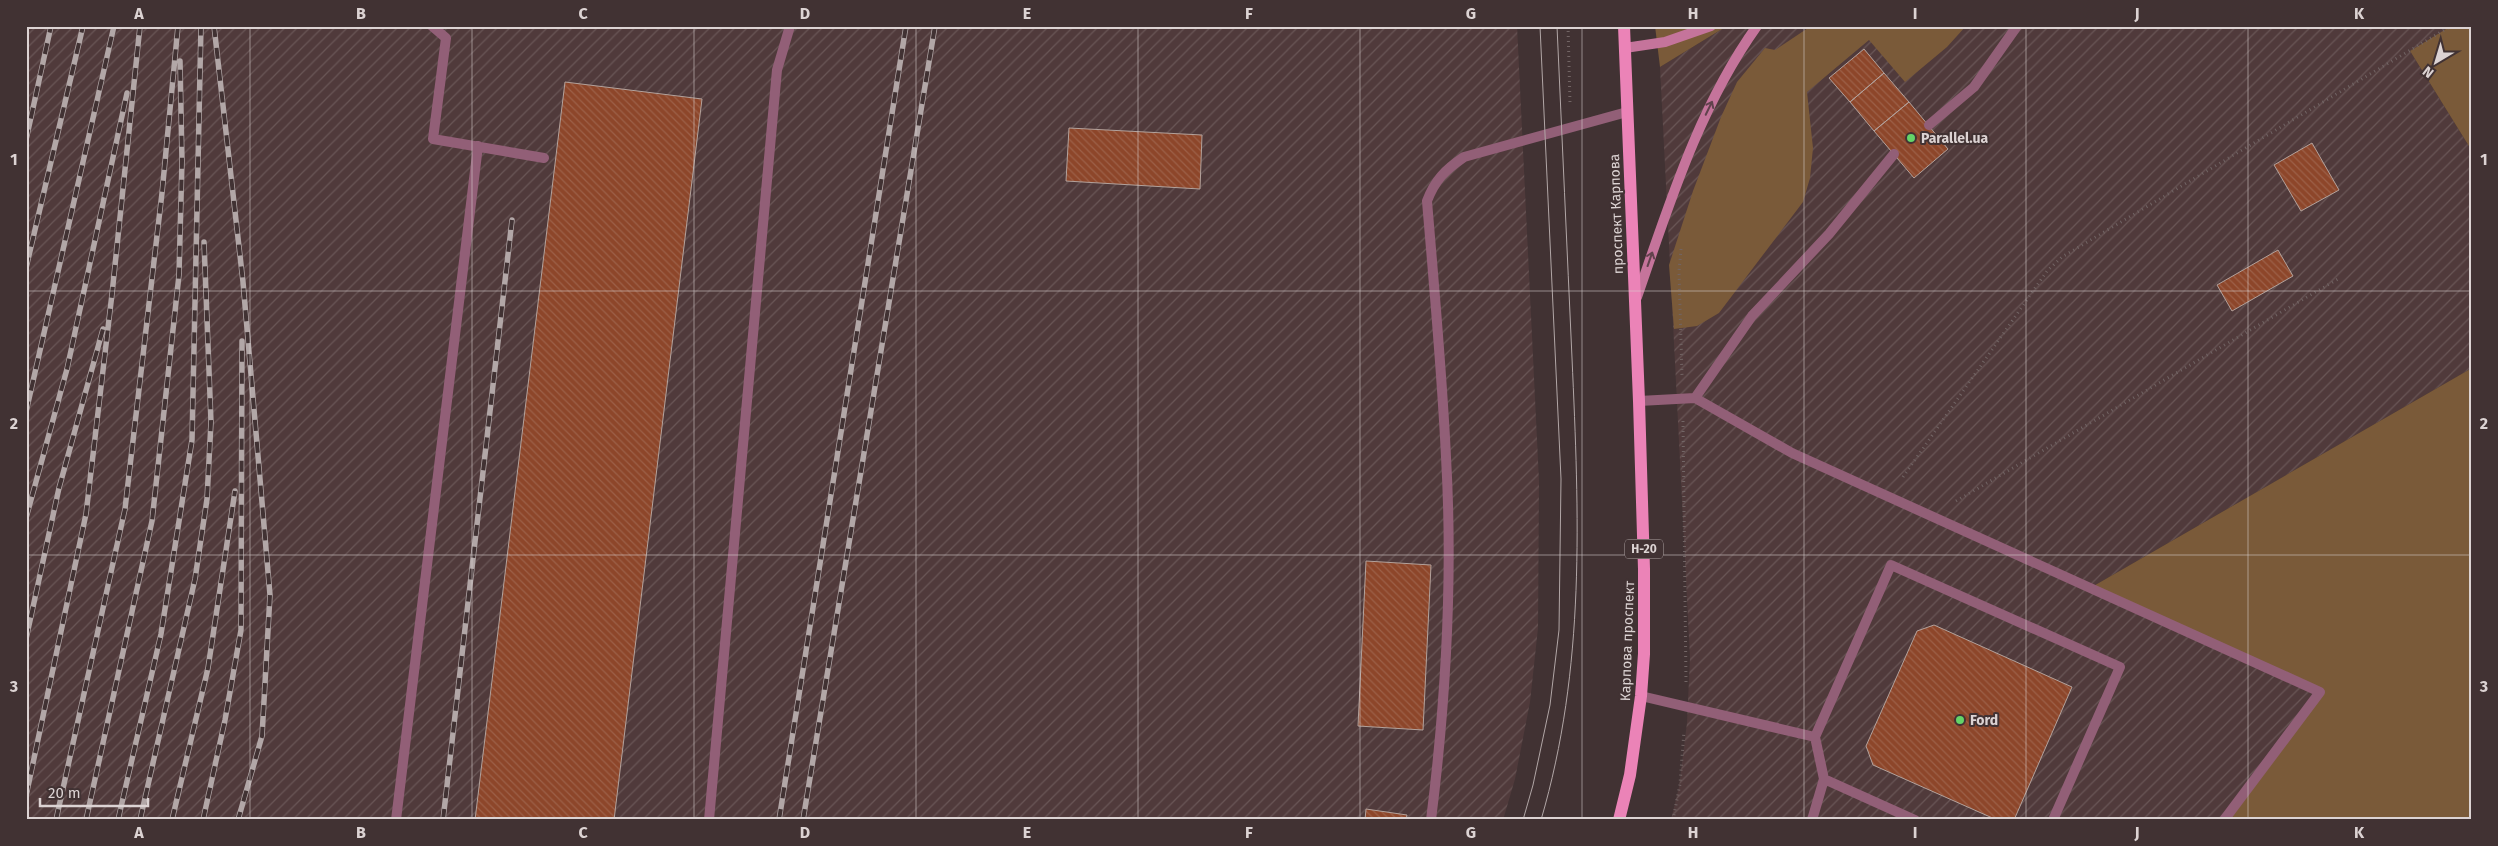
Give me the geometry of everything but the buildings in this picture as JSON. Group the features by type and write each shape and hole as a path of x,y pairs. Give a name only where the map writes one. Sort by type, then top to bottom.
{"main road":[{"name":"проспект Карпова","path":"1624,26 1639,401"},
{"path":"1625,48 1665,42 1711,26"},
{"path":"1634,305 1681,174 1709,109 1757,26"},
{"name":"Карпова проспект","path":"1619,820 1630,775 1641,696 1644,654 1644,569 1639,401"}],"lane":[{"path":"432,26 446,38 433,139 544,158"},
{"path":"709,820 777,70 790,26"},
{"path":"1929,125 1974,87 2017,26"},
{"path":"1431,820 1441,742 1449,555 1446,458 1427,201 1434,183 1446,170 1464,157 1627,112"},
{"path":"396,820 478,146"},
{"path":"1695,398 1752,316 1829,234 1894,154"},
{"path":"1639,401 1695,398 1792,453 2320,692 2224,820"},
{"path":"1812,820 1824,779 1815,737 1891,565 2120,667 2053,820"},
{"path":"1641,696 1686,705 1815,737"},
{"path":"1824,779 1916,820"}],"path":[{"path":"1568,26 1571,129"},
{"path":"1889,497 2047,271 2062,257 2451,26"},
{"path":"1673,820 1680,784 1686,705 1679,272 1682,246"},
{"path":"1931,516 2338,279"}],"shaded area":[{"path":"26,26 1517,26 1539,481 1538,628 1530,702 1515,779 1503,820 26,820"},
{"path":"1655,26 1727,26 1660,67"},
{"path":"1727,26 2451,26 2410,51 2472,151 2472,368 2090,588 2320,692 2224,820 1671,820 1679,787 1687,723 1690,658 1660,67"},
{"path":"1811,26 1966,26 1947,47 1905,82 1869,40 1807,92 1813,148 1810,178 1803,202 1719,313 1697,326 1674,329 1669,265 1693,191 1721,117 1737,82 1765,48 1775,50"},
{"path":"2451,26 2472,26 2472,151 2410,51"},
{"path":"2472,368 2472,820 2224,820 2320,692 2090,588"}],"tram line":[{"path":"1523,820 1533,785 1550,705 1559,630 1561,479 1540,26"},
{"path":"1541,820 1556,763 1566,705 1576,590 1575,417 1557,26"}],"railway":[{"path":"26,140 51,26"},
{"path":"26,268 83,26"},
{"path":"26,412 114,26"},
{"path":"26,796 86,514 112,294 140,26"},
{"path":"56,820 125,509 162,193 178,26"},
{"path":"118,820 161,634 192,440 201,26"},
{"path":"214,26 243,282 270,595 262,736 238,820"},
{"path":"779,820 906,26"},
{"path":"803,820 935,26"},
{"path":"86,820 152,521 179,275 182,161 180,61"},
{"path":"26,518 67,369 127,93"},
{"path":"443,820 512,220"},
{"path":"140,820 195,579 207,499 211,422 204,242"},
{"path":"26,639 59,488 103,329"},
{"path":"203,820 225,720 241,630 242,341"},
{"path":"172,820 208,668 235,491"}],"place":[{"name":"Parallel.ua","path":"1911,138"},
{"name":"Ford","path":"1960,720"}]}
